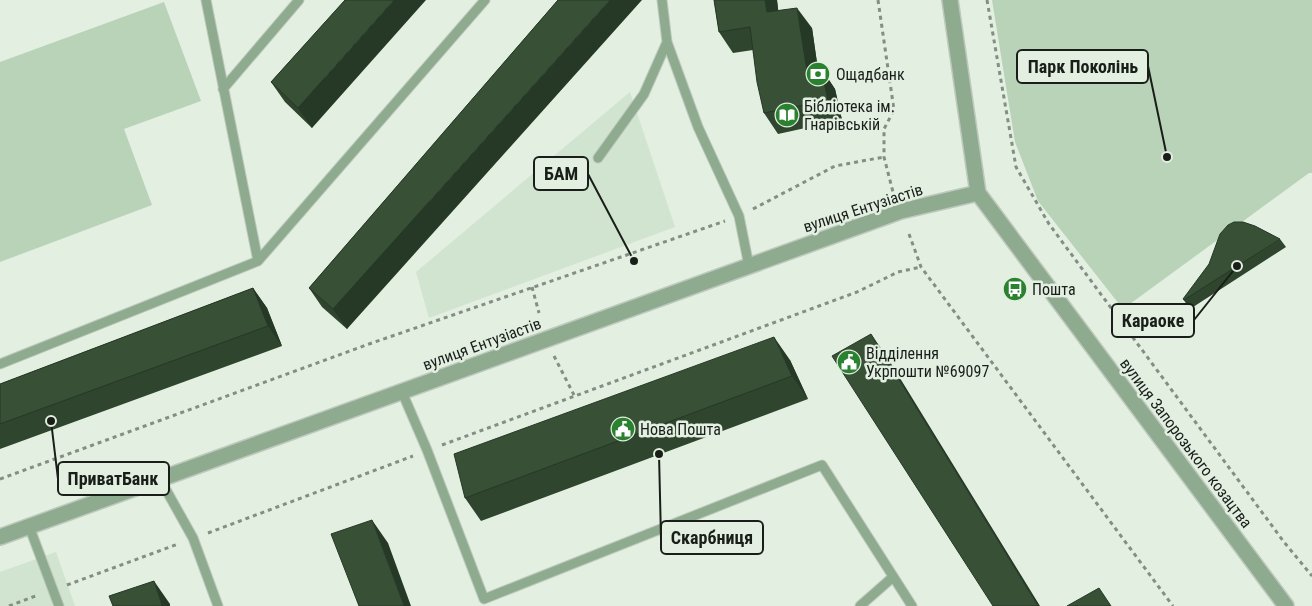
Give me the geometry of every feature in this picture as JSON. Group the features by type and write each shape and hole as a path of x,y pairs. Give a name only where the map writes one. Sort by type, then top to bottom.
{"street":[{"name":"вулиця Запорозького козацтва","path":"950,0 978,193 1286,606"},
{"name":"вулиця Ентузіастів","path":"0,537 901,211 978,193"}],"lane":[{"path":"206,0 222,89 258,261"},
{"path":"222,89 298,0"},
{"path":"0,364 258,261 484,0"},
{"path":"662,0 667,42 698,127 739,216 749,266"},
{"path":"598,158 644,94 667,42"},
{"path":"402,392 427,450 484,599 822,465 912,606"},
{"path":"160,479 193,538 218,606"},
{"path":"29,526 59,606"},
{"path":"860,606 893,577"}],"path":[{"path":"878,0 894,110 884,129 884,157 893,192"},
{"path":"987,0 1016,167 1049,224 1284,542 1312,576"},
{"path":"0,479 368,344 739,216 836,166 884,157"},
{"path":"909,234 921,267 1173,606"},
{"path":"9,606 574,395 857,292 898,272 921,267"},
{"path":"532,287 539,313"},
{"path":"554,356 574,395"}],"shaded area":[{"path":"992,0 1312,0 1312,173 1309,173 1123,309 1038,201 1015,142"},
{"path":"164,2 201,101 124,129 152,205 0,262 0,62"},
{"path":"630,92 675,227 429,318 416,272"},
{"path":"56,552 75,606 0,606 0,572"}],"building":[{"path":"345,0 394,0 298,108 271,82"},
{"path":"558,0 610,0 333,309 309,288"},
{"path":"714,0 765,0 767,12 797,8 807,71 821,68 828,100 764,113 757,82 750,27 719,32"},
{"path":"1234,222 1243,222 1255,226 1280,239 1184,300 1209,264 1220,234 1228,225"},
{"path":"253,288 268,326 0,424 0,384"},
{"path":"871,334 1038,606 993,606 832,356"},
{"path":"774,337 792,376 465,498 454,454"},
{"path":"372,520 404,606 359,606 331,534"},
{"path":"154,581 162,606 113,606 109,596"},
{"path":"1099,588 1111,606 1067,606"}],"place":[{"name":"Ощадбанк","path":"818,74"},
{"name":"Бібліотека ім. Гнарівській","path":"787,115"},
{"name":"Парк Поколінь","path":"1167,157"},
{"name":"БАМ","path":"634,261"},
{"name":"Караоке","path":"1237,266"},
{"name":"Пошта","path":"1015,289"},
{"name":"Відділення Укрпошти №69097","path":"849,362"},
{"name":"ПриватБанк","path":"51,421"},
{"name":"Нова Пошта","path":"623,429"},
{"name":"Скарбниця","path":"659,454"}]}
